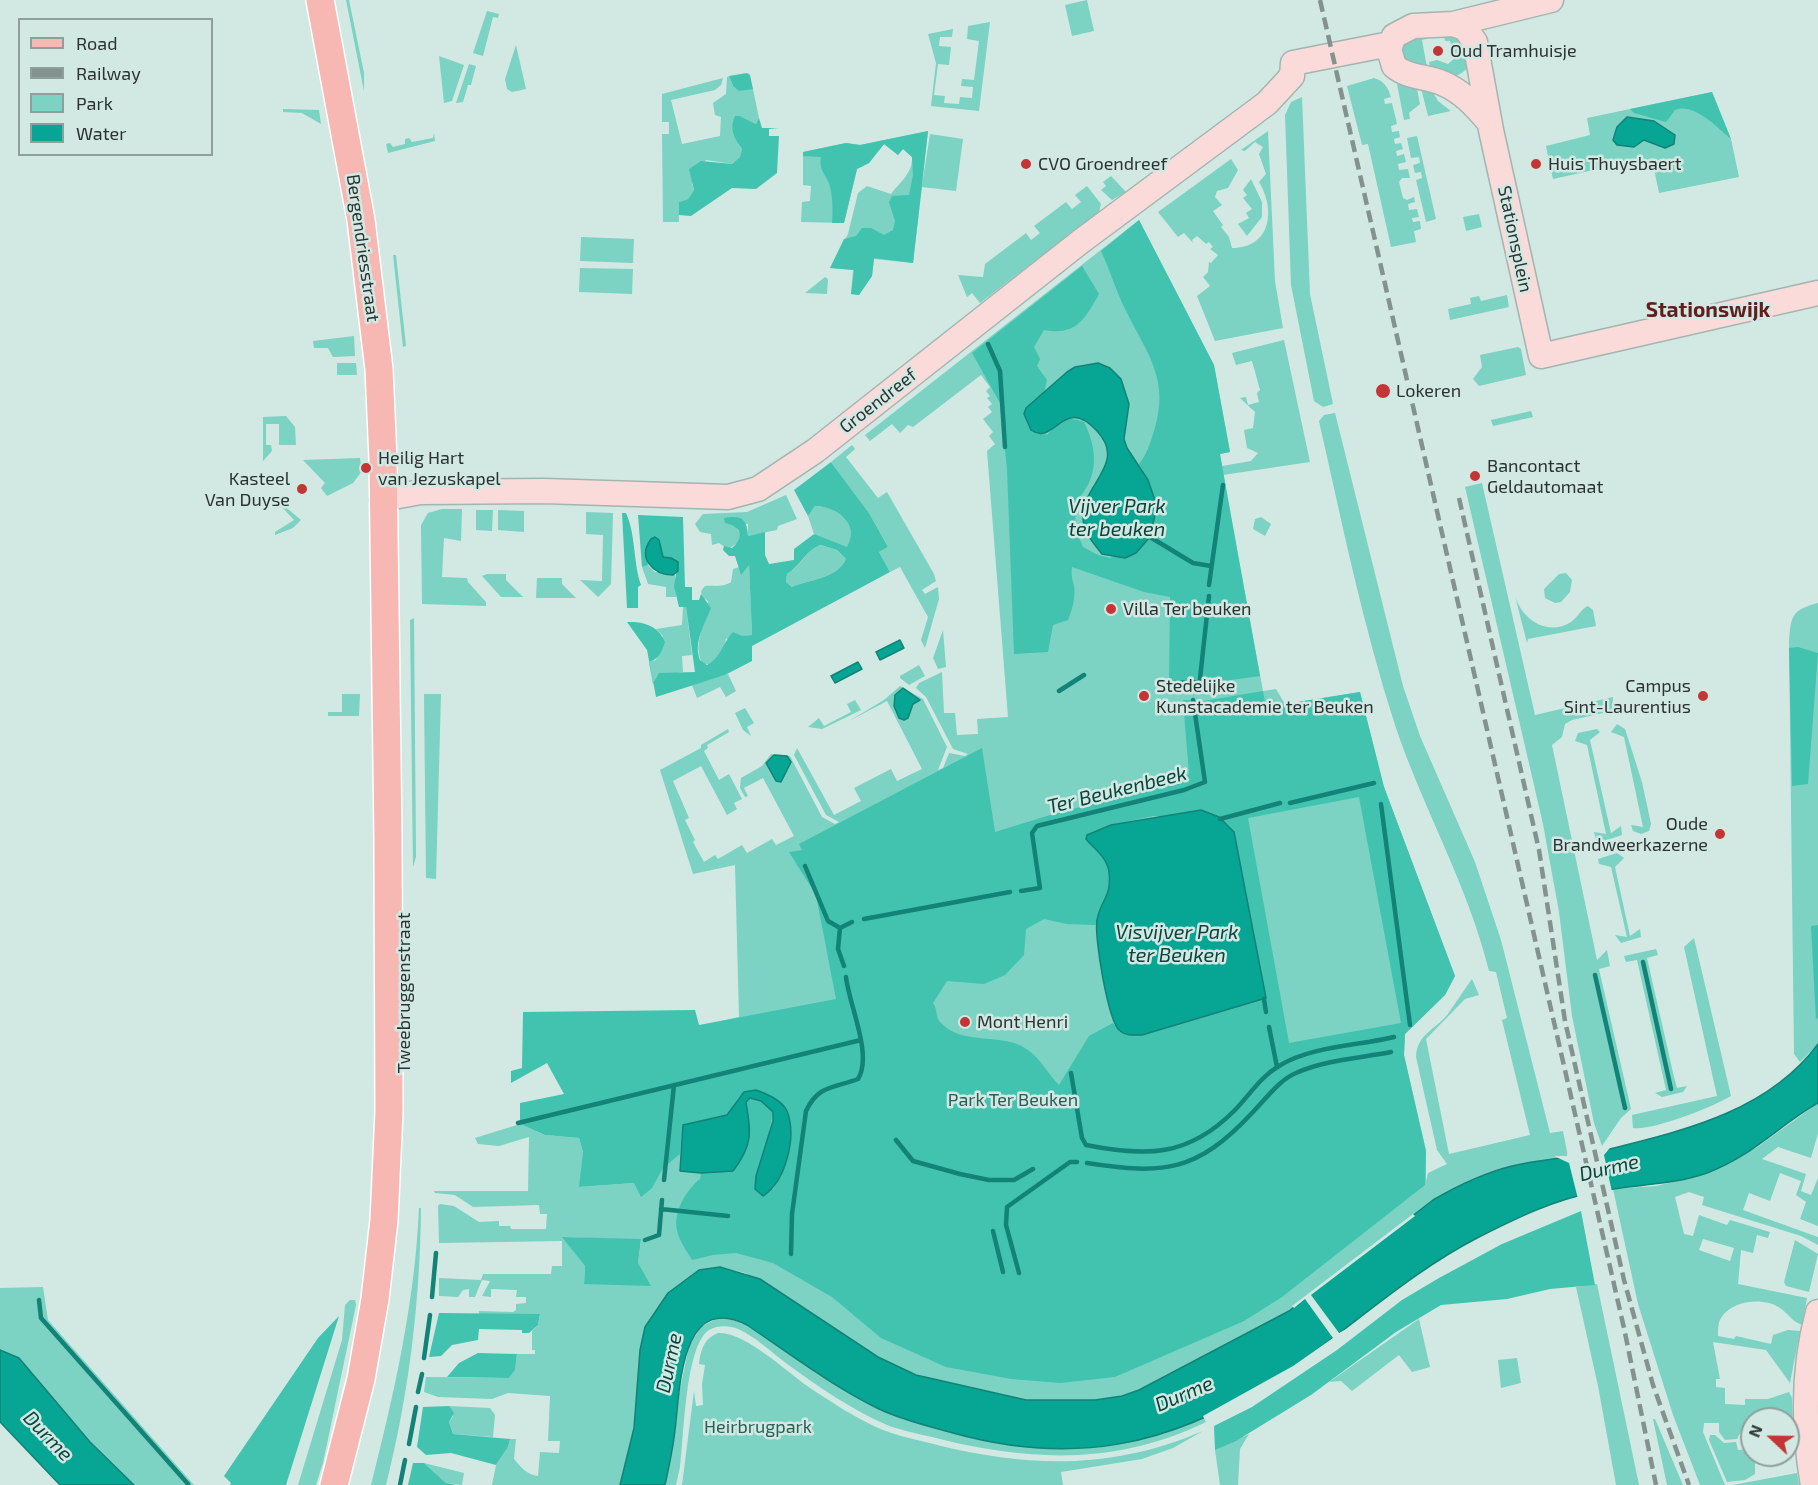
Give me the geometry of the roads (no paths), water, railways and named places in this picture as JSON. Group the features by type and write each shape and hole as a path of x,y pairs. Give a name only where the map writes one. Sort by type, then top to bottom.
{"main road":[{"name":"Bergendriesstraat","path":"320,0 348,144 372,302 391,498"},
{"name":"Bergendriesstraat","path":"336,0 384,268 396,390 391,498"},
{"name":"Tweebruggenstraat","path":"334,1485 363,1367 380,1265 386,1196 391,498"},
{"name":"Tweebruggenstraat","path":"350,1485 383,1345 402,1196 405,958 391,498"}],"street":[{"path":"1478,52 1471,72 1450,83 1400,71 1390,51 1400,32 1413,26 1453,24 1551,0"},
{"name":"Stationsplein","path":"1453,24 1470,32 1478,52 1489,122 1541,356 1818,293"},
{"name":"Groendreef","path":"391,498 421,492 573,491 728,496 758,489 815,451 1080,242 1267,103 1293,70 1390,51"},
{"path":"1442,82 1459,92 1489,122"},
{"path":"1813,1485 1806,1410 1807,1374 1818,1312"}],"water":[{"path":"1627,117 1654,121 1675,135 1674,144 1665,148 1644,140 1634,147 1617,145 1613,140 1617,127"},
{"name":"Vijver Park ter beuken","path":"1098,363 1110,368 1121,379 1129,404 1124,439 1127,448 1148,480 1157,506 1150,537 1136,553 1125,558 1102,554 1090,538 1083,523 1084,506 1106,464 1108,454 1105,443 1097,431 1085,421 1076,418 1068,419 1047,432 1039,433 1031,430 1024,414 1026,408 1067,372 1075,367"},
{"path":"655,537 659,540 663,557 678,562 678,571 673,575 659,572 649,564 647,546"},
{"path":"900,640 904,648 880,660 876,652"},
{"path":"858,662 862,669 835,683 831,676"},
{"path":"903,688 920,700 913,704 908,718 904,720 899,718 894,706 895,695"},
{"path":"774,755 787,756 791,762 781,782 776,781 766,763"},
{"name":"Visvijver Park ter Beuken","path":"1201,810 1219,817 1234,832 1266,998 1142,1035 1125,1034 1115,1024 1111,1012 1098,943 1097,920 1108,893 1109,872 1103,858 1086,839 1087,835 1111,825"},
{"name":"Durme","path":"1818,1044 1818,1103 1739,1158 1693,1177 1580,1195 1507,1223 1451,1253 1425,1270 1272,1381 1233,1404 1195,1422 1157,1435 1118,1444 1079,1448 1038,1448 997,1443 925,1425 879,1409 828,1380 747,1325 725,1318 708,1321 696,1333 688,1350 682,1370 673,1444 665,1485 620,1485 634,1428 640,1350 645,1327 668,1293 699,1270 720,1267 760,1279 878,1357 916,1375 1026,1400 1095,1400 1122,1396 1139,1390 1289,1311 1433,1200 1452,1190 1481,1176 1512,1166 1602,1151 1662,1136 1720,1116 1774,1087 1797,1068"},
{"path":"756,1090 782,1104 790,1122 790,1145 787,1158 778,1180 771,1189 763,1196 755,1189 756,1176 773,1121 773,1112 761,1101 750,1098 746,1102 749,1138 744,1154 733,1171 701,1173 680,1171 683,1125 727,1115 744,1092"},
{"name":"Durme","path":"0,1350 19,1358 90,1442 134,1485 60,1485 0,1422"}],"waterway":[{"path":"988,344 1000,371 1005,447"},
{"name":"Ter Beukenbeek","path":"1209,585 1223,485"},
{"path":"1150,537 1193,563 1211,566"},
{"name":"Ter Beukenbeek","path":"1199,688 1209,596"},
{"path":"1059,691 1084,675"},
{"path":"1172,683 1200,682"},
{"name":"Ter Beukenbeek","path":"1021,891 1040,888 1032,833 1037,826 1184,790 1205,782 1193,700"},
{"path":"1290,803 1374,783"},
{"path":"1220,819 1280,803"},
{"path":"1381,804 1410,1025"},
{"path":"805,866 828,921 840,928"},
{"name":"Ter Beukenbeek","path":"864,919 1010,892"},
{"name":"Ter Beukenbeek","path":"844,966 838,949 840,928 852,922"},
{"path":"1643,962 1671,1089"},
{"path":"1595,975 1625,1108"},
{"name":"Ter Beukenbeek","path":"791,1254 792,1214 806,1111 821,1092 858,1079 862,1069 862,1044 846,977"},
{"path":"1264,999 1266,1012"},
{"path":"1269,1027 1277,1067"},
{"path":"1071,1073 1082,1138 1086,1145 1128,1151 1165,1150 1183,1145 1217,1126 1266,1076 1292,1059 1320,1050 1394,1037"},
{"path":"518,1123 861,1040"},
{"path":"1087,1163 1138,1169 1178,1165 1196,1158 1232,1133 1278,1085 1290,1076 1331,1062 1391,1052"},
{"path":"664,1180 674,1085"},
{"path":"896,1140 913,1161 960,1174 989,1180 1014,1180 1033,1169"},
{"path":"1019,1273 1006,1225 1007,1207 1070,1162 1077,1162"},
{"path":"645,1240 659,1235 662,1200"},
{"path":"661,1209 728,1216"},
{"path":"993,1231 1003,1272"},
{"path":"432,1297 436,1253"},
{"path":"39,1300 41,1318 188,1484"},
{"path":"424,1358 430,1315"},
{"path":"418,1392 422,1374"},
{"path":"409,1444 416,1407"},
{"path":"400,1485 405,1460"}],"railway":[{"path":"1320,0 1624,1328 1656,1485"},
{"path":"1459,498 1539,850 1565,1021 1624,1280 1653,1385 1689,1485"}],"place":[{"name":"Oud Tramhuisje","path":"1438,51"},
{"name":"CVO Groendreef","path":"1026,164"},
{"name":"Huis Thuysbaert","path":"1536,164"},
{"name":"Lokeren","path":"1383,391"},
{"name":"Heilig Hart van Jezuskapel","path":"366,468"},
{"name":"Bancontact Geldautomaat","path":"1475,476"},
{"name":"Kasteel Van Duyse","path":"302,489"},
{"name":"Villa Ter beuken","path":"1111,609"},
{"name":"Stedelijke Kunstacademie ter Beuken","path":"1144,696"},
{"name":"Campus Sint-Laurentius","path":"1703,696"},
{"name":"Oude Brandweerkazerne","path":"1720,834"},
{"name":"Mont Henri","path":"965,1022"}],"district":[{"name":"Stationswijk","path":"1708,310"}],"park label":[{"name":"Park Ter Beuken","path":"1013,1100"},
{"name":"Heirbrugpark","path":"758,1427"}]}
